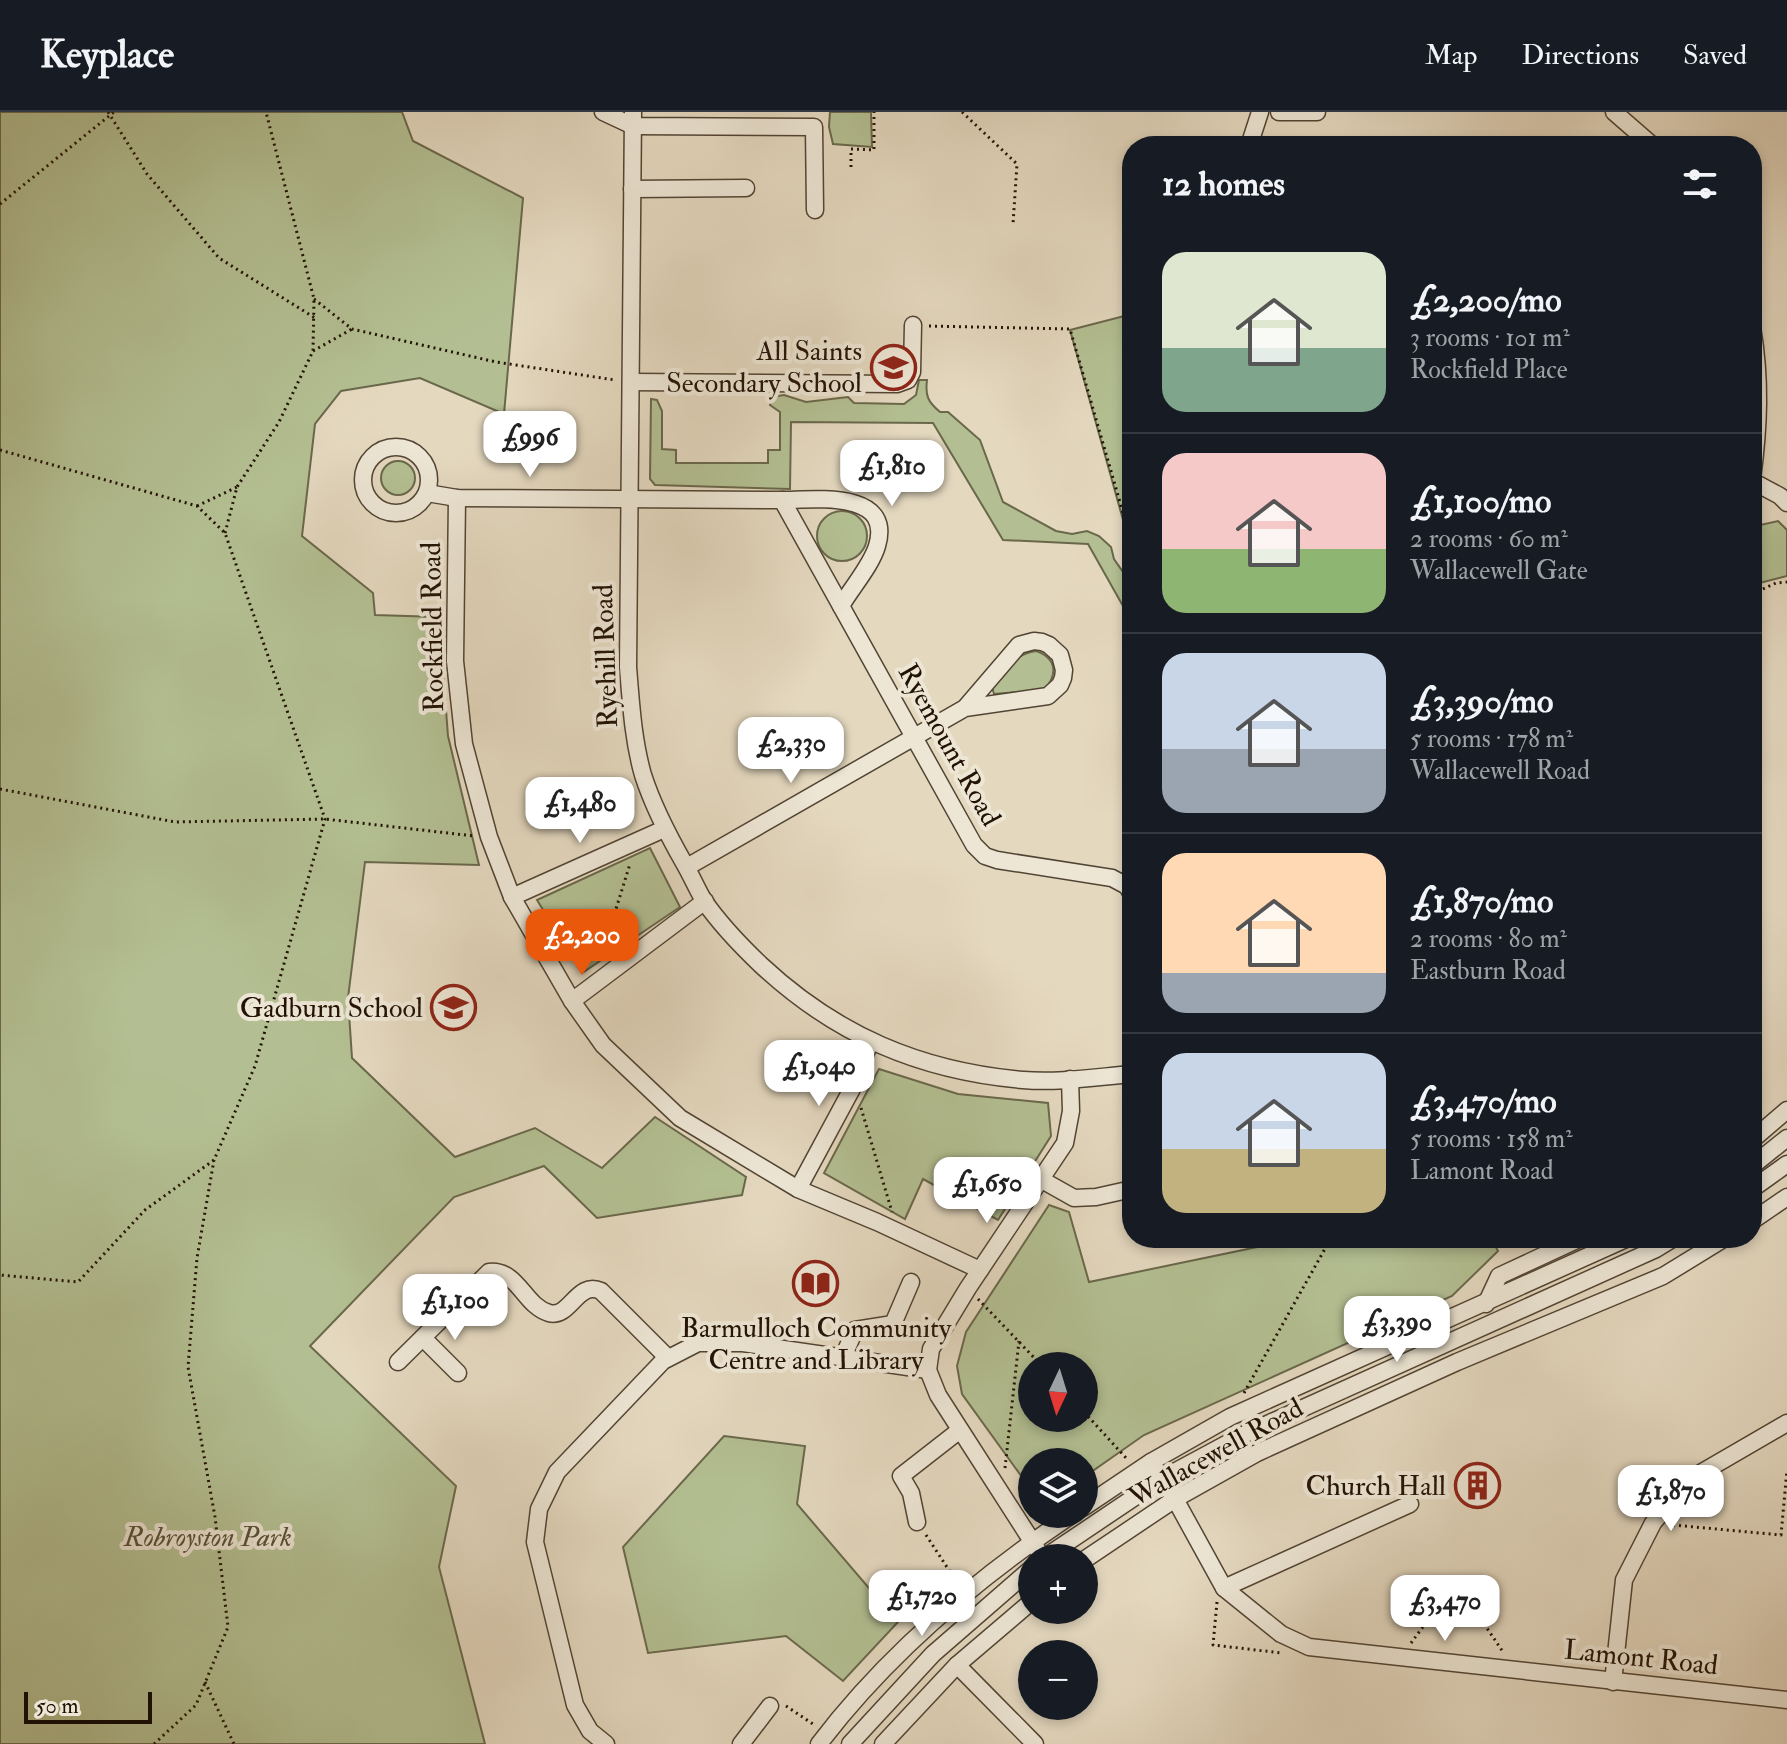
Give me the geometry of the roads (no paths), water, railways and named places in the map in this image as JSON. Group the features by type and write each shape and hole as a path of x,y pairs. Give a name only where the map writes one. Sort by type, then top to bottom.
{"street":[{"path":"603,112 633,119 814,127 815,210"},
{"path":"1252,136 1260,112"},
{"path":"1279,112 1317,112"},
{"path":"1614,112 1642,136"},
{"name":"Ryehill Road","path":"633,119 628,667 634,734 643,776 664,829 705,901 738,944 819,1013 870,1042 911,1058 982,1075 1026,1080 1122,1075"},
{"path":"632,189 746,188"},
{"path":"631,382 897,384 908,380 912,372 913,325"},
{"name":"Rockfield Road","path":"385,447 411,449 427,466 427,493 415,508 392,514 373,506 361,483 364,466 385,447"},
{"path":"1762,486 1787,503"},
{"path":"427,493 457,498 854,502 862,505 874,518 878,544 841,606"},
{"name":"Rockfield Road","path":"457,498 455,661 464,744 489,837 512,897 572,1001 603,1045 680,1118 798,1189 980,1270"},
{"name":"Ryemount Road","path":"782,500 974,845 985,856 1112,878 1122,883"},
{"path":"687,867 965,708 1019,645 1042,642 1060,655 1063,678 1048,696 965,708"},
{"path":"512,897 664,829"},
{"path":"572,1001 705,901"},
{"path":"798,1189 854,1085 870,1042"},
{"path":"1032,1542 938,1395 928,1370 931,1349 1065,1143 1071,1111 1070,1079"},
{"path":"1762,1131 1787,1110"},
{"path":"1762,1158 1787,1138"},
{"path":"1762,1182 1787,1164"},
{"path":"1042,1180 1074,1198 1122,1191"},
{"path":"1762,1214 1787,1197"},
{"name":"Wallacewell Road","path":"1486,1302 1499,1276 1559,1248"},
{"name":"Wallacewell Road","path":"1098,1497 1144,1466 1230,1417 1606,1248"},
{"name":"Wallacewell Road","path":"1065,1544 1163,1478 1241,1436 1658,1248"},
{"name":"Wallacewell Road","path":"1098,1551 1175,1499 1257,1453 1444,1368 1663,1276 1709,1248"},
{"path":"398,1362 489,1272 498,1271 506,1274 549,1313 557,1313 585,1289 594,1287 668,1358"},
{"path":"843,1357 855,1330 893,1324 911,1282"},
{"path":"1486,1302 1490,1325"},
{"path":"423,1338 458,1373"},
{"path":"606,1744 590,1731 575,1705 535,1542 539,1509 557,1472 663,1361 698,1343 728,1343 928,1370"},
{"path":"1613,1682 1624,1580 1653,1523 1687,1481 1787,1423"},
{"path":"884,1474 901,1476 960,1430"},
{"name":"Lamont Road","path":"1144,1466 1163,1478 1224,1588 1281,1634 1309,1647 1787,1700"},
{"path":"901,1476 911,1493 917,1522"},
{"path":"1224,1588 1410,1504"},
{"path":"823,1739 883,1672 947,1609 1052,1528"},
{"path":"850,1744 933,1654 1018,1580"},
{"path":"883,1744 957,1665 1018,1613"},
{"path":"957,1665 1035,1744"},
{"path":"741,1744 770,1706"}],"place":[{"name":"All Saints Secondary School","path":"893,367"},
{"name":"Gadburn School","path":"454,1008"},
{"name":"Barmulloch Community Centre and Library","path":"816,1284"},
{"name":"Church Hall","path":"1477,1486"}],"park label":[{"name":"Robroyston Park","path":"208,1537"}]}
